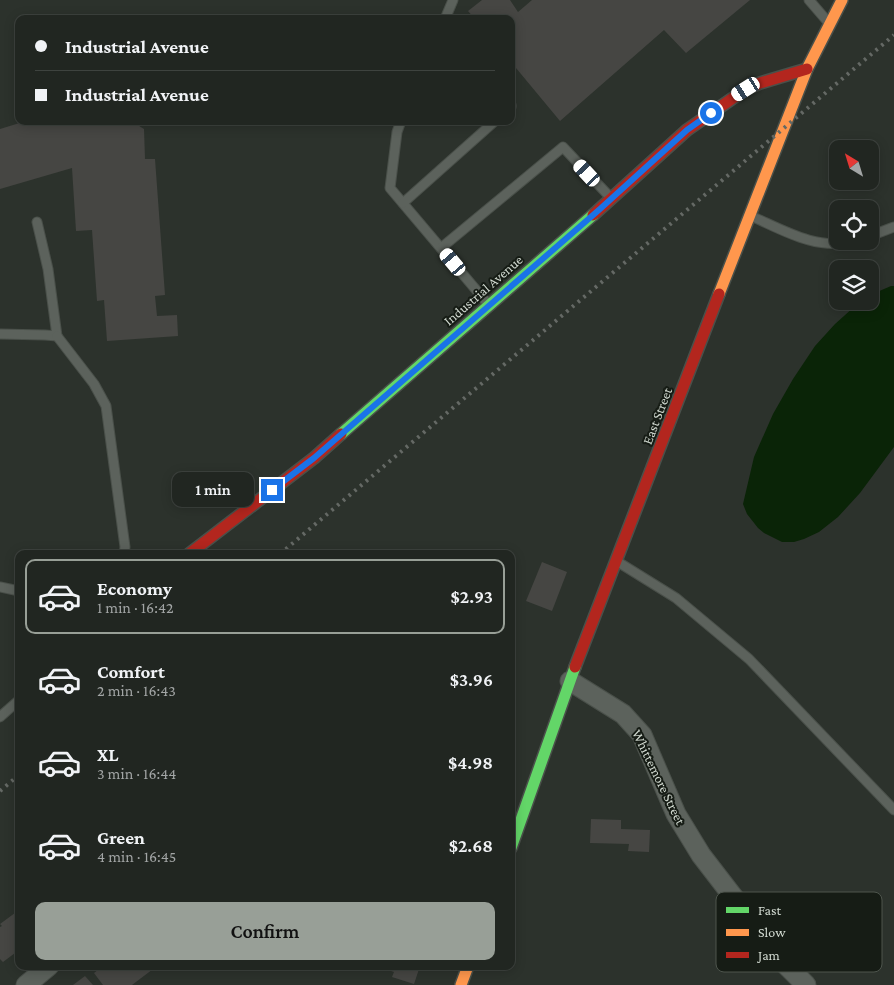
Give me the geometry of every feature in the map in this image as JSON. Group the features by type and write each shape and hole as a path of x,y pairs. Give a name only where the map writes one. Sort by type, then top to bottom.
{"main road":[{"name":"East Street","path":"515,837 570,681 807,69 842,0"},
{"name":"Industrial Avenue","path":"194,550 314,458 612,199 687,130 746,89 760,82 807,69"},
{"path":"461,985 467,970"}],"street":[{"name":"Whittemore Street","path":"570,681 623,714 642,735 676,814 701,856 729,892"},
{"path":"26,985 44,970"},
{"name":"Whittemore Street","path":"794,972 806,985"}],"lane":[{"path":"447,15 453,0"},
{"path":"809,0 830,24"},
{"path":"400,125 390,188 489,305"},
{"path":"403,203 491,125"},
{"path":"441,248 563,147 612,199"},
{"path":"750,216 804,239 829,244"},
{"path":"37,222 48,269 57,336 94,384 106,406 125,550"},
{"path":"879,233 894,227"},
{"path":"0,334 45,334 57,336"},
{"path":"616,561 687,607 749,659 894,810"},
{"path":"0,587 15,591"},
{"path":"0,716 15,703"}],"shaded area":[{"path":"894,286 894,447 860,493 838,517 819,532 804,539 794,542 782,542 758,528 747,514 743,504 754,457 773,414 815,346 851,310 879,310 879,291"}],"building":[{"path":"482,0 510,0 518,12 532,0 750,0 686,53 664,30 560,121 515,67 515,15 472,15 468,11"},
{"path":"15,124 138,125 144,129 145,159 155,159 165,295 155,296 157,316 177,315 178,336 107,341 104,300 97,301 92,230 76,231 72,168 0,189 0,129"},
{"path":"542,562 567,572 552,611 526,601"},
{"path":"591,819 621,820 621,829 650,830 649,852 628,851 629,844 590,843"},
{"path":"15,913 15,953 3,962 0,959 0,927 2,926 0,924"},
{"path":"98,970 152,970 132,985 103,985 94,973"},
{"path":"388,970 419,970 414,984 392,977 394,972"},
{"path":"85,976 93,985 73,985"}],"railway":[{"path":"285,550 894,35"},
{"path":"0,791 15,778"}],"traffic: fast":[{"path":"341,434 593,215"},
{"path":"515,837 575,667"}],"traffic: slow":[{"path":"719,294 807,69 842,0"},
{"path":"461,985 467,970"}],"traffic: jam":[{"path":"593,215 687,130 746,89 807,69"},
{"path":"575,667 719,294"},
{"path":"194,550 314,458 341,434"}],"route":[{"path":"272,490 314,458 600,209 687,130 711,113"}]}
